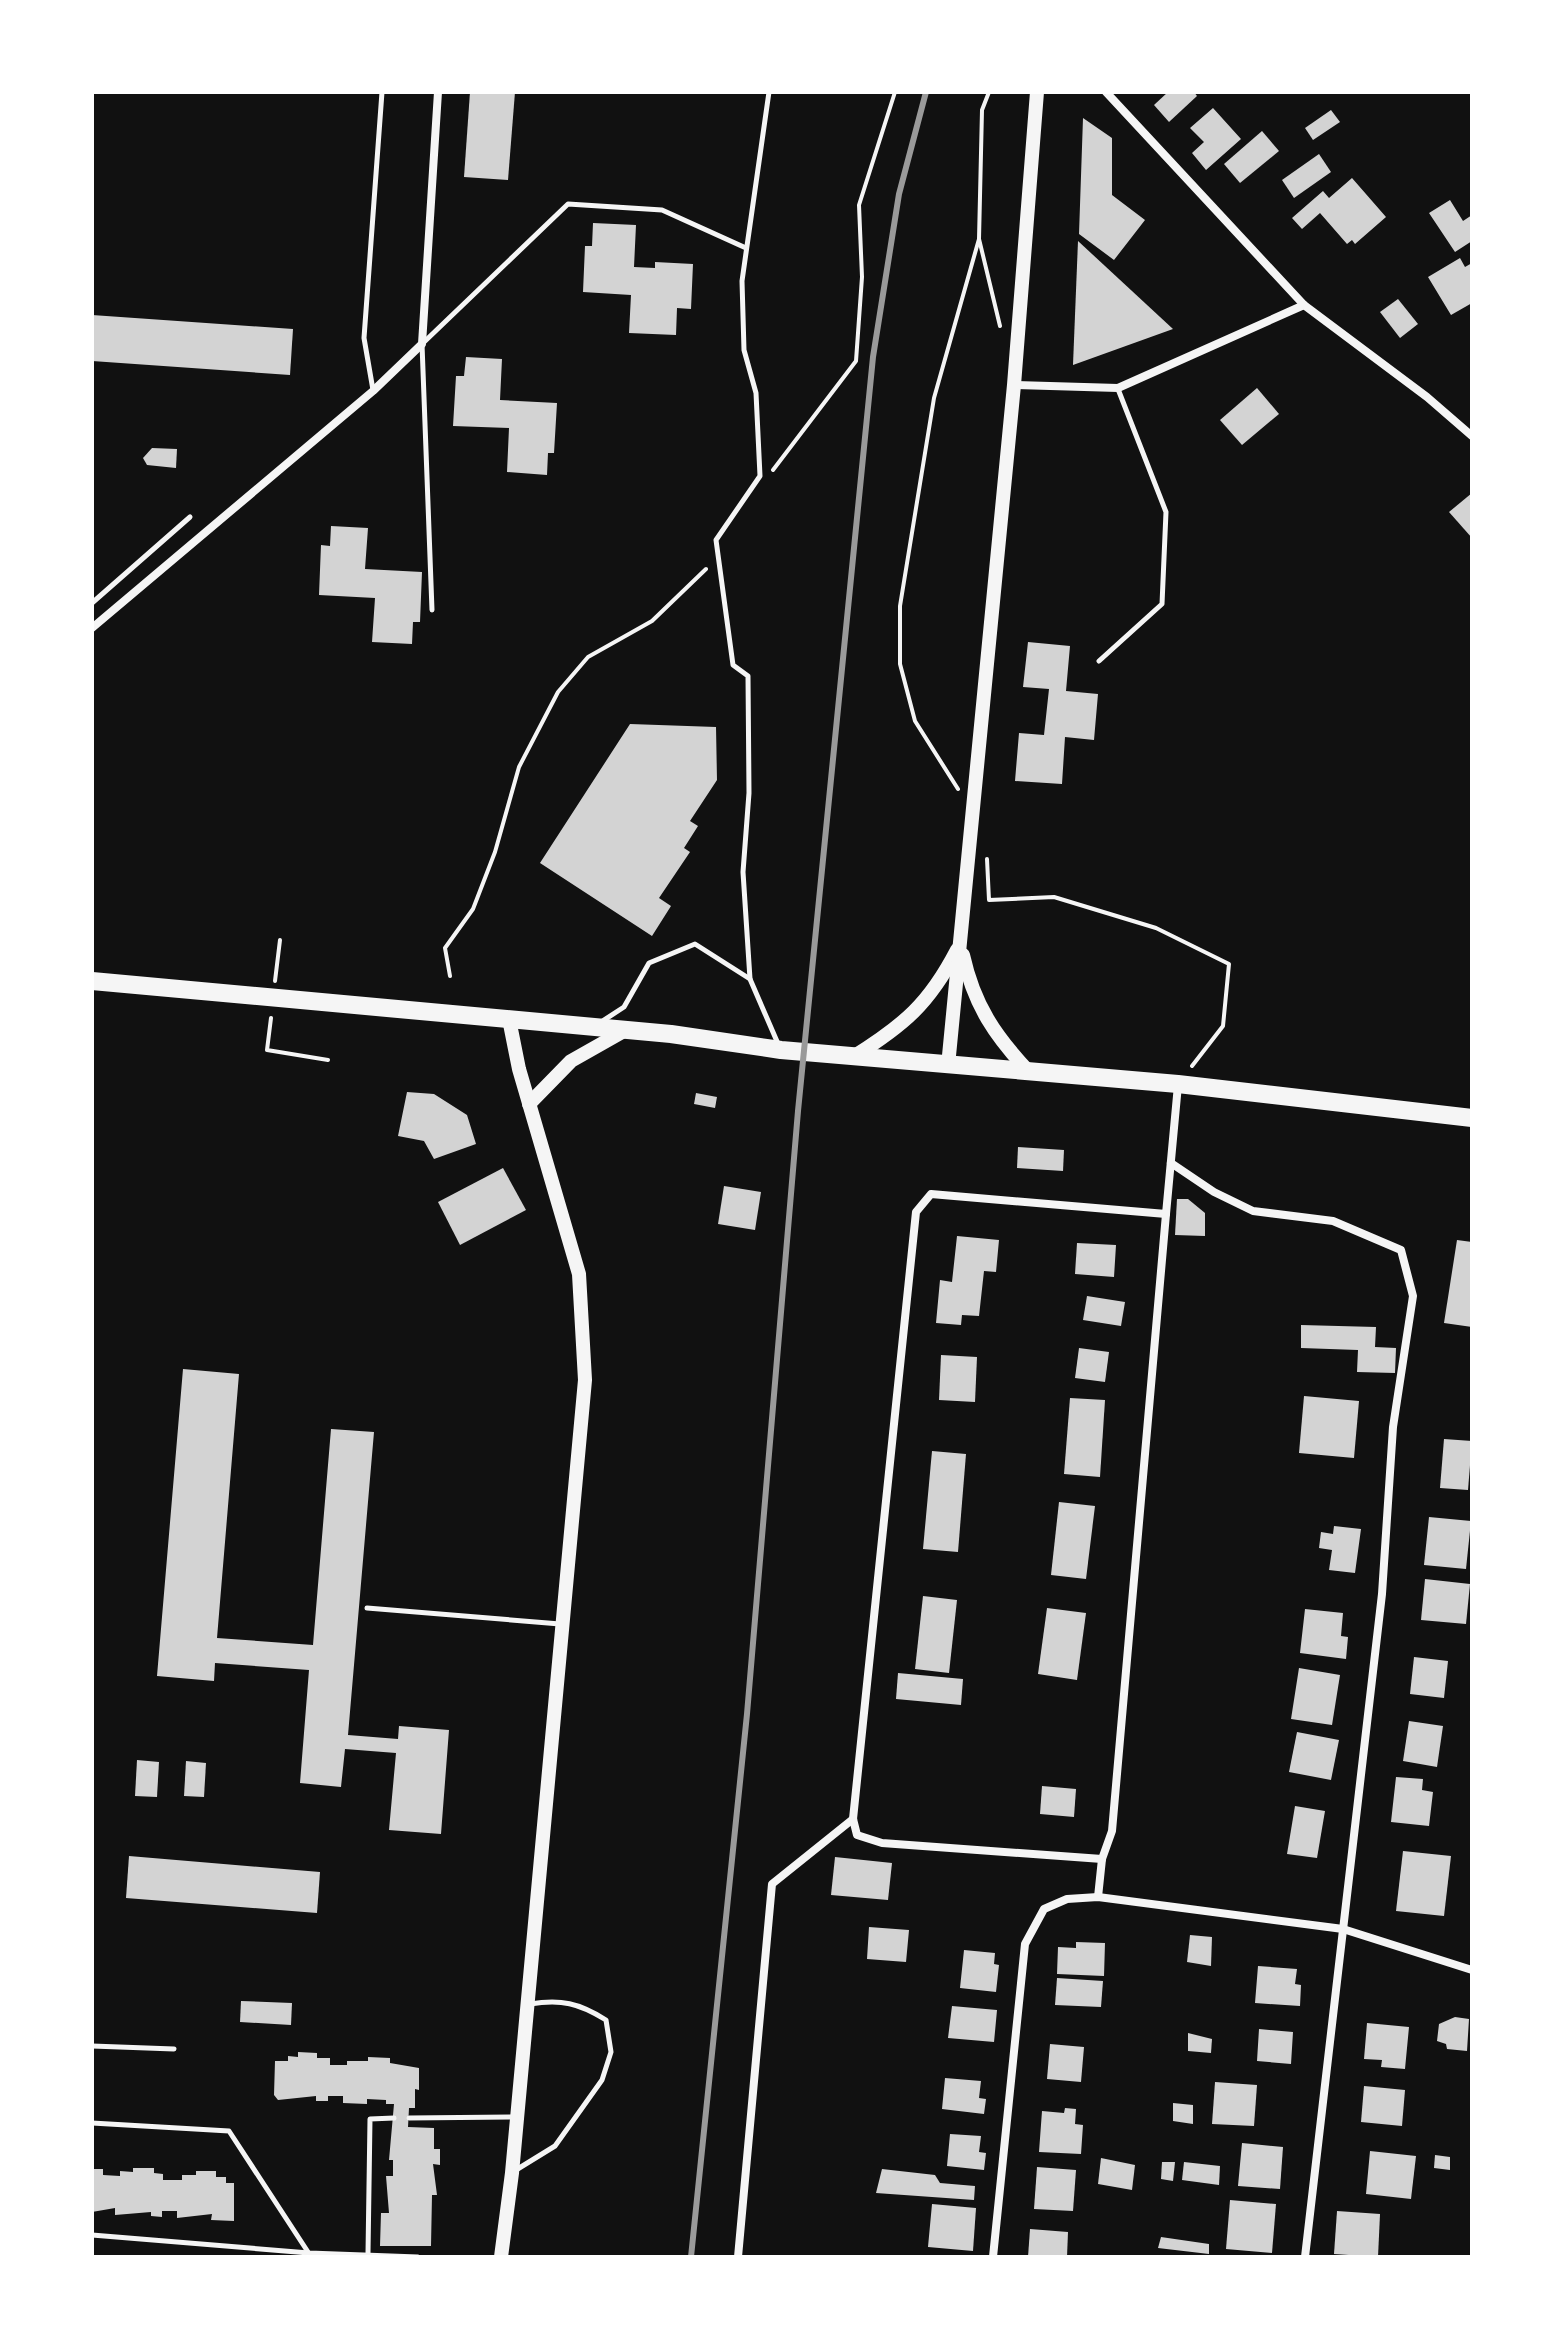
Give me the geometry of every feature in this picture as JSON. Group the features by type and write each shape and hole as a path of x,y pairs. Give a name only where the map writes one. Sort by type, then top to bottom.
{"highway":[{"path":"92,981 592,1027 853,1057 1178,1084 1472,1118"}],"street":[{"path":"92,628 373,391 422,344 438,92"},
{"path":"948,1066 1014,385 1037,92"},
{"path":"1106,92 1304,305 1427,397 1472,436"},
{"path":"1014,385 1118,388 1304,305"},
{"path":"853,1057 908,1021 925,1003 961,942"},
{"path":"961,942 977,1004 998,1039 1030,1073"},
{"path":"501,2257 512,2173 585,1380 579,1274 529,1104 509,1019"},
{"path":"529,1104 571,1061 624,1031"},
{"path":"1098,1897 1102,1859 1112,1831 1178,1084"},
{"path":"1171,1163 1253,1211 1333,1221 1401,1250 1413,1296 1393,1427 1382,1594 1305,2257"},
{"path":"1102,1859 882,1843 857,1835 853,1819 916,1212 931,1194 1166,1214"},
{"path":"738,2257 772,1884 853,1819"},
{"path":"993,2257 1025,1944 1044,1909 1067,1899 1098,1897 1343,1929 1472,1970"}],"lane":[{"path":"373,391 364,338 382,92"},
{"path":"769,92 742,281 744,350 756,393 760,476 716,540 733,665 748,676 749,793 743,872 750,979 781,1050"},
{"path":"432,610 422,344 568,204 662,210 746,248"},
{"path":"1099,661 1162,604 1166,512 1118,388"},
{"path":"92,603 190,517"},
{"path":"592,1027 624,1007 649,963 695,944 750,979"},
{"path":"367,1608 561,1624"},
{"path":"512,2173 555,2146 602,2080 611,2052 606,2020 580,2004 555,2000 526,2005"},
{"path":"92,2046 174,2049"},
{"path":"409,2118 517,2117"},
{"path":"368,2253 370,2119 394,2118"},
{"path":"92,2123 229,2131 309,2253"},
{"path":"92,2235 309,2253 418,2257"}],"path":[{"path":"764,481 856,361 862,277 859,205 895,92"},
{"path":"989,92 982,110 979,239 934,398 900,606 900,664 915,721 974,819 987,858 989,900 1054,897 1156,928 1229,964 1223,1026 1178,1084"},
{"path":"979,239 1003,341"},
{"path":"450,976 445,948 473,909 495,852 519,767 558,692 588,657 652,621 705,573 716,540"},
{"path":"267,1050 328,1060"}],"building":[{"path":"470,92 515,92 508,180 464,177"},
{"path":"1168,92 1194,92 1197,96 1169,122 1154,105"},
{"path":"1213,108 1241,139 1206,170 1192,153 1204,142 1190,128"},
{"path":"1331,110 1340,122 1313,140 1305,128"},
{"path":"1083,118 1112,138 1112,195 1145,220 1114,260 1079,234"},
{"path":"1262,131 1279,151 1240,183 1224,164"},
{"path":"1319,154 1331,172 1294,198 1282,180"},
{"path":"1352,178 1386,217 1355,244 1352,240 1347,244 1320,213 1302,229 1292,218 1323,191 1329,198"},
{"path":"1450,200 1463,221 1472,215 1472,241 1455,252 1429,213"},
{"path":"593,223 636,225 634,267 655,268 655,262 693,264 691,309 677,308 676,335 629,333 631,295 583,292 585,246 592,246"},
{"path":"1078,241 1173,329 1073,365"},
{"path":"1460,258 1465,267 1472,263 1472,303 1451,315 1428,277"},
{"path":"1398,299 1418,324 1400,338 1380,312"},
{"path":"92,315 293,329 290,375 92,361"},
{"path":"466,357 502,359 500,400 557,403 554,453 548,453 547,475 507,472 509,428 453,426 456,376 464,376"},
{"path":"1257,388 1279,414 1242,445 1220,420"},
{"path":"152,448 177,449 176,468 147,465 143,458"},
{"path":"1472,493 1472,538 1449,512"},
{"path":"331,526 368,528 365,569 422,572 420,622 413,622 412,644 372,642 375,598 319,595 321,545 330,546"},
{"path":"1028,642 1070,646 1066,691 1098,694 1094,740 1065,737 1062,784 1015,781 1019,733 1044,735 1049,689 1023,687"},
{"path":"630,724 716,727 717,780 690,821 698,826 684,848 690,852 659,898 671,906 652,936 540,863"},
{"path":"407,1092 434,1094 467,1115 476,1144 434,1159 424,1141 398,1136"},
{"path":"696,1093 717,1097 715,1108 694,1104"},
{"path":"1018,1147 1064,1150 1063,1171 1017,1168"},
{"path":"503,1168 526,1210 460,1245 438,1202"},
{"path":"724,1186 761,1192 755,1230 718,1224"},
{"path":"1177,1199 1188,1199 1205,1213 1205,1236 1175,1235"},
{"path":"957,1236 999,1240 996,1272 984,1271 979,1316 962,1315 961,1325 936,1323 940,1280 952,1282"},
{"path":"1457,1240 1472,1242 1472,1327 1444,1323"},
{"path":"1077,1243 1116,1245 1114,1277 1075,1274"},
{"path":"1087,1296 1125,1302 1121,1326 1083,1320"},
{"path":"1301,1325 1376,1327 1375,1347 1396,1348 1395,1373 1357,1372 1358,1350 1301,1348"},
{"path":"1079,1348 1109,1352 1105,1382 1075,1378"},
{"path":"941,1355 977,1357 975,1402 939,1400"},
{"path":"183,1369 239,1374 217,1638 313,1645 331,1429 374,1432 348,1735 398,1739 399,1726 449,1730 441,1834 389,1830 396,1753 345,1749 341,1787 300,1783 309,1670 215,1663 214,1681 157,1676"},
{"path":"1304,1396 1359,1401 1354,1458 1299,1453"},
{"path":"1070,1398 1105,1400 1100,1477 1064,1474"},
{"path":"1444,1439 1472,1441 1468,1490 1440,1488"},
{"path":"932,1451 966,1454 958,1552 923,1549"},
{"path":"1059,1502 1095,1506 1086,1579 1051,1575"},
{"path":"1429,1517 1471,1521 1466,1569 1424,1565"},
{"path":"1334,1526 1361,1529 1355,1573 1329,1570 1332,1550 1319,1548 1321,1532 1333,1534"},
{"path":"1425,1579 1470,1584 1466,1624 1421,1620"},
{"path":"923,1596 957,1600 949,1673 915,1669"},
{"path":"1047,1608 1086,1613 1077,1680 1038,1674"},
{"path":"1305,1609 1343,1613 1341,1636 1348,1637 1346,1659 1300,1653"},
{"path":"1414,1657 1448,1661 1444,1698 1410,1694"},
{"path":"1299,1668 1340,1675 1332,1725 1291,1719"},
{"path":"898,1673 963,1679 961,1705 896,1699"},
{"path":"1409,1721 1443,1726 1437,1767 1403,1761"},
{"path":"1297,1732 1339,1740 1331,1780 1289,1772"},
{"path":"137,1760 159,1762 157,1797 135,1796"},
{"path":"186,1761 206,1763 204,1797 184,1796"},
{"path":"1396,1777 1423,1779 1422,1790 1433,1792 1429,1826 1391,1822"},
{"path":"1042,1786 1076,1789 1074,1817 1040,1814"},
{"path":"1295,1806 1325,1811 1317,1858 1287,1854"},
{"path":"1403,1851 1451,1856 1444,1916 1396,1911"},
{"path":"129,1856 320,1872 317,1913 126,1898"},
{"path":"835,1857 892,1863 888,1900 831,1895"},
{"path":"869,1927 909,1930 906,1962 867,1959"},
{"path":"1190,1935 1212,1937 1211,1966 1187,1962"},
{"path":"1076,1942 1105,1943 1104,1976 1057,1974 1058,1947 1076,1948"},
{"path":"964,1950 995,1953 994,1964 999,1965 996,1992 960,1988"},
{"path":"1258,1966 1297,1969 1295,1984 1301,1985 1300,2006 1255,2003"},
{"path":"1057,1978 1103,1981 1101,2007 1055,2005"},
{"path":"241,2001 292,2003 291,2025 240,2022"},
{"path":"952,2006 997,2010 994,2042 948,2038"},
{"path":"1455,2017 1469,2019 1467,2051 1447,2049 1446,2044 1437,2041 1439,2024"},
{"path":"1367,2023 1409,2027 1405,2069 1381,2067 1382,2060 1364,2059"},
{"path":"1259,2029 1293,2032 1291,2064 1257,2061"},
{"path":"1188,2033 1212,2039 1211,2053 1188,2051"},
{"path":"1050,2044 1084,2047 1081,2082 1047,2079"},
{"path":"298,2052 317,2053 317,2058 330,2058 330,2065 368,2061 368,2057 390,2058 390,2063 419,2068 419,2090 415,2089 415,2108 409,2108 408,2127 434,2128 434,2149 440,2149 440,2165 433,2164 437,2195 432,2195 431,2246 380,2246 381,2213 389,2213 386,2176 393,2176 393,2160 389,2160 394,2104 386,2104 386,2100 367,2099 367,2104 343,2103 343,2096 328,2096 328,2101 316,2101 316,2096 278,2100 274,2095 275,2061 288,2061 288,2056 298,2057"},
{"path":"945,2078 981,2081 979,2098 986,2099 984,2114 942,2109"},
{"path":"1215,2082 1257,2085 1254,2126 1212,2124"},
{"path":"1364,2086 1405,2090 1402,2126 1361,2122"},
{"path":"1173,2103 1193,2105 1193,2124 1173,2121"},
{"path":"1065,2108 1076,2109 1075,2124 1083,2125 1081,2154 1039,2152 1042,2111 1064,2113"},
{"path":"950,2134 981,2136 979,2152 986,2153 984,2170 947,2166"},
{"path":"1242,2143 1283,2147 1280,2189 1238,2186"},
{"path":"1370,2151 1416,2156 1411,2199 1366,2194"},
{"path":"1435,2155 1450,2157 1450,2170 1434,2168"},
{"path":"1101,2158 1135,2165 1132,2190 1098,2184"},
{"path":"1162,2162 1175,2162 1173,2181 1161,2179"},
{"path":"1184,2162 1220,2166 1219,2185 1182,2180"},
{"path":"1037,2167 1076,2170 1073,2211 1034,2209"},
{"path":"133,2168 154,2168 154,2173 163,2174 163,2180 182,2180 182,2175 196,2175 196,2171 216,2171 216,2177 226,2177 226,2183 234,2183 234,2221 211,2220 212,2214 177,2218 177,2211 162,2211 162,2217 151,2216 151,2212 115,2215 115,2208 92,2212 92,2169 103,2169 103,2175 120,2176 120,2171 133,2172"},
{"path":"882,2169 935,2175 940,2183 975,2186 974,2200 876,2193"},
{"path":"1230,2200 1276,2204 1272,2253 1226,2249"},
{"path":"932,2204 976,2208 973,2251 928,2247"},
{"path":"1337,2211 1380,2214 1378,2257 1334,2254"},
{"path":"1030,2229 1068,2232 1067,2257 1028,2257"},
{"path":"1161,2237 1209,2244 1209,2254 1158,2248"}],"railway":[{"path":"691,2257 747,1714 798,1111 873,357 899,194 926,92"}]}
